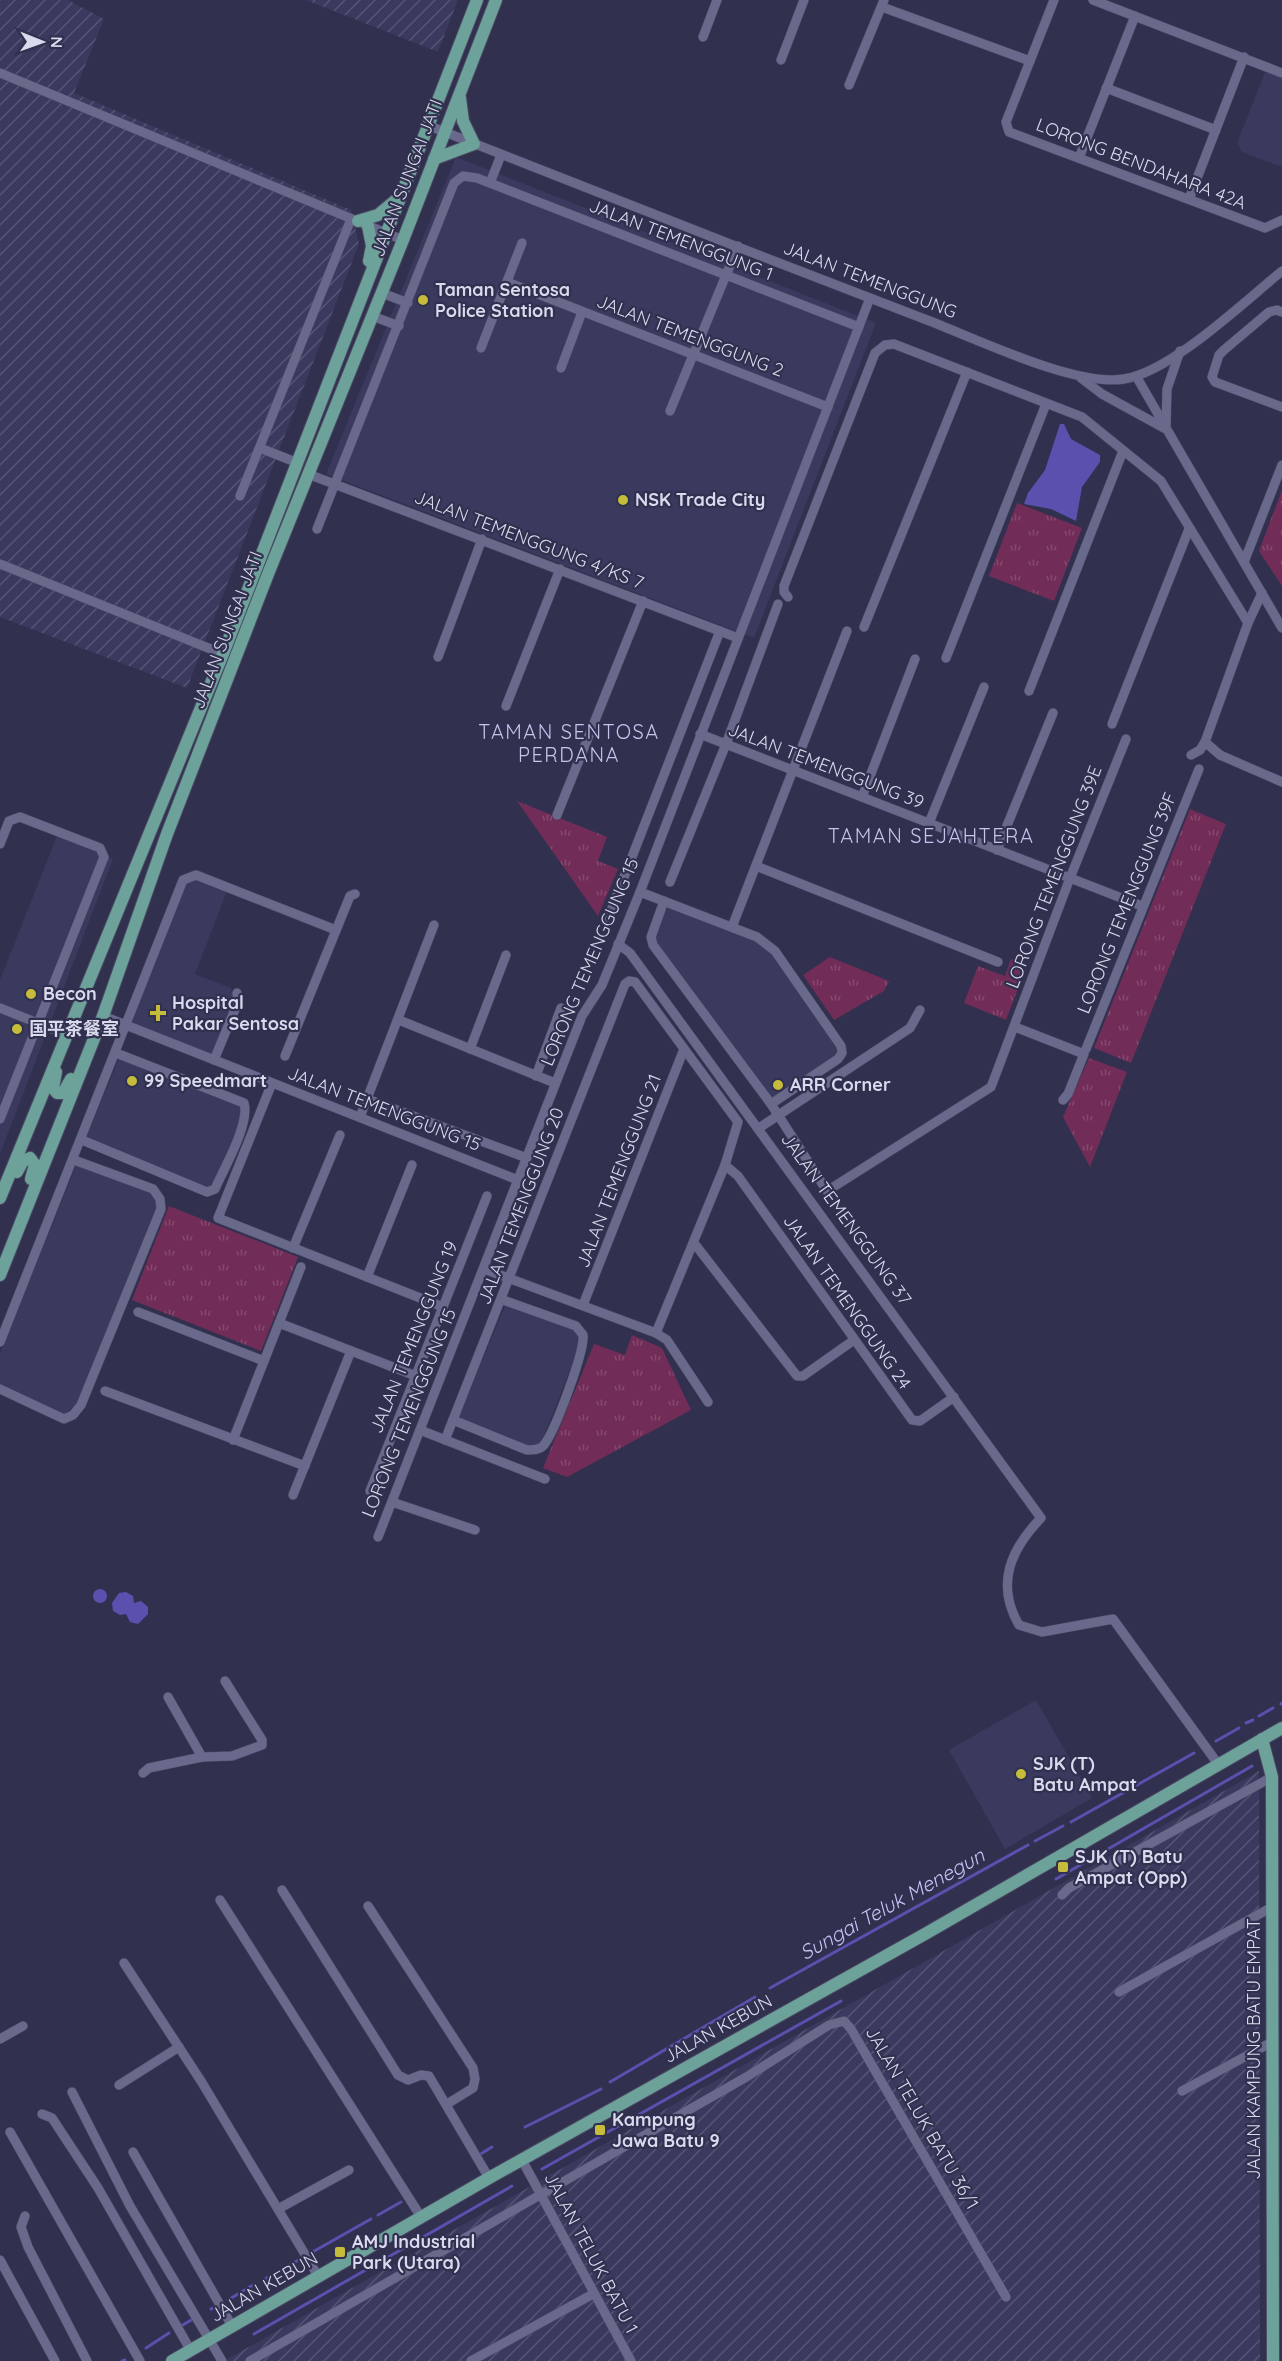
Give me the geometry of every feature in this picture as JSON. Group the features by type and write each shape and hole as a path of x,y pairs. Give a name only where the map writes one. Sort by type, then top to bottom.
{"main road":[{"name":"JALAN SUNGAI JATI","path":"0,1200 64,1037 223,654 477,0"},
{"name":"JALAN SUNGAI JATI","path":"0,1275 103,1016 167,834 496,0"},
{"path":"434,159 474,144 463,121 460,94"},
{"path":"365,286 372,246 359,222 378,215 398,199"},
{"path":"64,1037 53,1088 57,1093 63,1093 89,1050"},
{"path":"0,1200 23,1161 27,1157 34,1160 21,1223"},
{"name":"JALAN KEBUN","path":"172,2361 489,2178 925,1934 1282,1728"},
{"name":"JALAN KAMPUNG BATU EMPAT","path":"1263,1738 1272,1777 1272,2042 1277,2157 1273,2361"}],"street":[{"path":"703,36 717,0"},
{"path":"781,60 804,0"},
{"path":"849,85 883,3 1030,61 1054,0"},
{"path":"1093,0 1282,72"},
{"path":"1079,158 1135,16"},
{"path":"1189,199 1244,57"},
{"name":"LORONG BENDAHARA 42A","path":"1030,61 1006,128 1009,132 1265,228 1282,220"},
{"path":"0,73 403,240"},
{"path":"1106,88 1216,130"},
{"name":"JALAN TEMENGGUNG","path":"427,125 870,298 1078,376 1113,380 1136,376 1157,367 1282,271"},
{"path":"492,178 501,155"},
{"name":"JALAN TEMENGGUNG 1","path":"317,529 454,183 463,176 492,178 726,275 859,327"},
{"path":"240,496 359,222"},
{"path":"481,348 522,243"},
{"path":"670,411 738,246"},
{"name":"JALAN TEMENGGUNG 2","path":"507,282 828,407"},
{"path":"382,293 408,303"},
{"name":"LORONG TEMENGGUNG 15","path":"378,1537 582,1016 602,984 640,892 870,298"},
{"path":"1277,311 1219,355 1212,371 1212,377 1215,382 1282,407"},
{"path":"561,368 582,312"},
{"path":"372,315 399,326"},
{"path":"788,597 784,592 784,586 875,353 885,345 894,344 1082,417 1161,481 1248,623"},
{"path":"1166,429 1167,389 1180,351"},
{"path":"864,627 967,372"},
{"path":"1078,376 1102,394 1166,429"},
{"path":"1136,376 1282,628"},
{"path":"946,658 1046,404"},
{"path":"260,448 298,464"},
{"path":"1029,691 1123,450"},
{"path":"1244,562 1282,465"},
{"name":"JALAN TEMENGGUNG 4/KS 7","path":"308,474 738,638"},
{"path":"1112,724 1189,530"},
{"path":"438,657 482,539"},
{"path":"0,564 223,654"},
{"path":"506,706 560,569"},
{"path":"1191,755 1200,750 1205,742 1248,623 1262,593"},
{"path":"557,815 643,601"},
{"path":"670,882 726,744 778,604"},
{"path":"607,921 720,631"},
{"path":"732,927 847,631"},
{"path":"862,797 915,659"},
{"path":"929,823 984,687"},
{"path":"997,850 1053,713"},
{"name":"JALAN TEMENGGUNG 39","path":"700,734 1142,906"},
{"name":"LORONG TEMENGGUNG 39E","path":"778,1116 827,1191 991,1087 1070,878 1126,740"},
{"path":"1205,742 1220,755 1282,782"},
{"name":"LORONG TEMENGGUNG 39F","path":"1063,1100 1068,1095 1198,769"},
{"path":"0,844 9,821 20,817 100,848 104,857 0,1119"},
{"path":"756,866 998,962"},
{"path":"0,1342 82,1140 183,880 196,875 336,930"},
{"path":"640,892 757,937 775,951 841,1046 842,1053 838,1059 771,1104"},
{"path":"285,1056 350,896 355,894"},
{"path":"664,901 651,937 653,945 778,1116"},
{"path":"360,1117 434,925"},
{"name":"JALAN TEMENGGUNG 37","path":"618,944 630,953 759,1128 1041,1518 1025,1535 1014,1552 1010,1568 1007,1601 1019,1625 1042,1632 1113,1619 1218,1764"},
{"path":"470,1049 506,955"},
{"name":"JALAN TEMENGGUNG 20","path":"445,1440 625,984 629,981 635,982 684,1048"},
{"path":"214,1060 238,1002 237,993"},
{"path":"0,1008 38,1023 64,1037"},
{"path":"536,1076 561,1008"},
{"path":"759,1128 910,1029 920,1010"},
{"name":"JALAN TEMENGGUNG 15","path":"103,1016 518,1180"},
{"path":"399,1020 555,1083"},
{"path":"1015,1026 1085,1051"},
{"path":"656,1333 694,1243 738,1127 736,1117 684,1048"},
{"name":"JALAN TEMENGGUNG 21","path":"583,1305 684,1048"},
{"path":"82,1140 207,1192 215,1189 234,1147 247,1113 244,1103 116,1053"},
{"path":"272,1083 218,1218 443,1307"},
{"path":"368,1099 527,1158"},
{"path":"293,1248 340,1135"},
{"path":"0,1389 64,1419 73,1415 81,1405 161,1209 160,1199 153,1189 74,1160"},
{"path":"367,1277 412,1165"},
{"name":"JALAN TEMENGGUNG 24","path":"725,1165 738,1176 912,1419 920,1421 954,1397"},
{"name":"JALAN TEMENGGUNG 19","path":"370,1491 487,1196"},
{"path":"694,1243 797,1376 803,1376 854,1340"},
{"path":"233,1440 301,1267"},
{"path":"484,1269 656,1333 667,1340 708,1402"},
{"path":"453,1420 527,1450 536,1450 544,1445 559,1411 582,1353 583,1335 576,1326 502,1300"},
{"path":"138,1312 264,1361"},
{"path":"279,1323 416,1376"},
{"path":"293,1495 351,1351"},
{"path":"105,1391 305,1466"},
{"path":"420,1430 545,1479"},
{"path":"392,1502 475,1530"},
{"path":"143,1773 149,1768 202,1756 232,1756 262,1745 262,1740 225,1681"},
{"path":"168,1696 202,1756"},
{"path":"1062,1895 1069,1888 1272,1777"},
{"path":"282,1890 398,2075 408,2080 421,2074 429,2076 489,2178"},
{"path":"220,1900 421,2217"},
{"path":"368,1906 473,2068 475,2079 473,2088 447,2104"},
{"path":"1119,1992 1272,1907"},
{"path":"124,1963 318,2276"},
{"name":"JALAN TELUK BATU 36/1","path":"250,2361 748,2076 829,2025 844,2020 1006,2297"},
{"path":"0,2039 23,2026"},
{"path":"1182,2091 1272,2042"},
{"path":"119,2085 178,2047"},
{"path":"72,2092 124,2196 222,2361"},
{"path":"42,2114 52,2118 98,2188 191,2351"},
{"path":"10,2132 140,2361"},
{"path":"133,2152 232,2326"},
{"name":"JALAN TELUK BATU 1","path":"522,2160 631,2361"},
{"path":"278,2209 349,2170"},
{"path":"25,2216 21,2227 28,2247 87,2361"},
{"path":"0,2260 55,2361"},
{"path":"471,2361 593,2294"}],"shaded area":[{"path":"0,0 68,0 104,19 74,93 351,210 359,244 187,688 0,617"},
{"path":"306,0 458,0 438,52"},
{"path":"1266,70 1282,76 1282,167 1242,152 1237,143"},
{"path":"456,157 876,323 754,638 326,474"},
{"path":"1060,424 1064,424 1071,439 1100,455 1100,462 1082,487 1076,521 1051,509 1024,504 1028,493 1045,470"},
{"path":"57,836 113,859 0,1154 0,980"},
{"path":"195,879 227,891 195,974 231,988 234,1001 213,1056 132,1023 185,883"},
{"path":"666,907 754,940 773,954 837,1048 835,1057 772,1100 657,944 654,938"},
{"path":"119,1058 241,1107 243,1114 214,1185 208,1187 86,1138"},
{"path":"76,1166 150,1191 156,1200 157,1208 77,1404 64,1415 0,1386 0,1353"},
{"path":"505,1306 574,1330 580,1336 581,1343 541,1443 534,1445 527,1446 458,1418"},
{"path":"97,1589 103,1589 107,1596 103,1603 97,1603 93,1599 93,1593"},
{"path":"126,1592 133,1596 134,1603 141,1601 148,1607 148,1614 138,1624 130,1622 126,1614 120,1615 113,1611 112,1603 119,1593"},
{"name":"SJK (T) Batu Ampat","path":"1036,1700 1092,1798 1005,1849 949,1750"},
{"path":"1259,1771 1260,2361 224,2361"}],"green space":[{"path":"1282,490 1282,586 1259,551"},
{"path":"1017,503 1082,528 1054,601 989,576"},
{"path":"517,801 607,837 598,861 618,869 598,916"},
{"path":"1190,809 1226,824 1131,1063 1094,1048"},
{"path":"830,957 889,981 884,991 834,1020 803,975"},
{"path":"1011,959 1027,965 1006,1020 964,1003 978,966 1005,976"},
{"path":"1089,1058 1127,1072 1090,1167 1063,1117"},
{"path":"169,1206 298,1257 261,1351 132,1300"},
{"path":"632,1335 662,1348 691,1410 567,1477 543,1468 594,1344 625,1355"}],"waterway":[{"name":"Sungai Teluk Menegun","path":"1259,1716 1273,1708"},
{"name":"Sungai Teluk Menegun","path":"1246,1723 1253,1720"},
{"name":"Sungai Teluk Menegun","path":"1216,1741 1239,1728"},
{"name":"Sungai Teluk Menegun","path":"1071,1822 1194,1753"},
{"path":"1056,1879 1252,1766"},
{"name":"Sungai Teluk Menegun","path":"1035,1841 1063,1826"},
{"name":"Sungai Teluk Menegun","path":"770,1988 1028,1845"},
{"name":"Sungai Teluk Menegun","path":"610,2082 755,1997"},
{"path":"542,2169 841,2001"},
{"name":"Sungai Teluk Menegun","path":"525,2127 601,2089"},
{"name":"Sungai Teluk Menegun","path":"479,2155 492,2147"},
{"path":"254,2334 512,2186"},
{"name":"Sungai Teluk Menegun","path":"378,2215 401,2202"},
{"name":"Sungai Teluk Menegun","path":"309,2254 371,2219"},
{"name":"Sungai Teluk Menegun","path":"265,2279 304,2257"},
{"name":"Sungai Teluk Menegun","path":"228,2300 253,2285"},
{"name":"Sungai Teluk Menegun","path":"211,2309 216,2307"},
{"name":"Sungai Teluk Menegun","path":"181,2326 193,2319"},
{"name":"Sungai Teluk Menegun","path":"146,2348 169,2333"}],"place":[{"name":"Taman Sentosa Police Station","path":"423,300"},
{"name":"NSK Trade City","path":"623,500"},
{"name":"Becon","path":"31,994"},
{"name":"Hospital Pakar Sentosa","path":"158,1013"},
{"name":"国平茶餐室","path":"17,1029"},
{"name":"99 Speedmart","path":"132,1081"},
{"name":"ARR Corner","path":"778,1085"},
{"name":"SJK (T) Batu Ampat","path":"1021,1774"},
{"name":"SJK (T) Batu Ampat (Opp)","path":"1063,1867"},
{"name":"Kampung Jawa Batu 9","path":"600,2130"},
{"name":"AMJ Industrial Park (Utara)","path":"340,2252"}],"district":[{"name":"TAMAN SENTOSA PERDANA","path":"569,744"},
{"name":"TAMAN SEJAHTERA","path":"931,836"}]}
